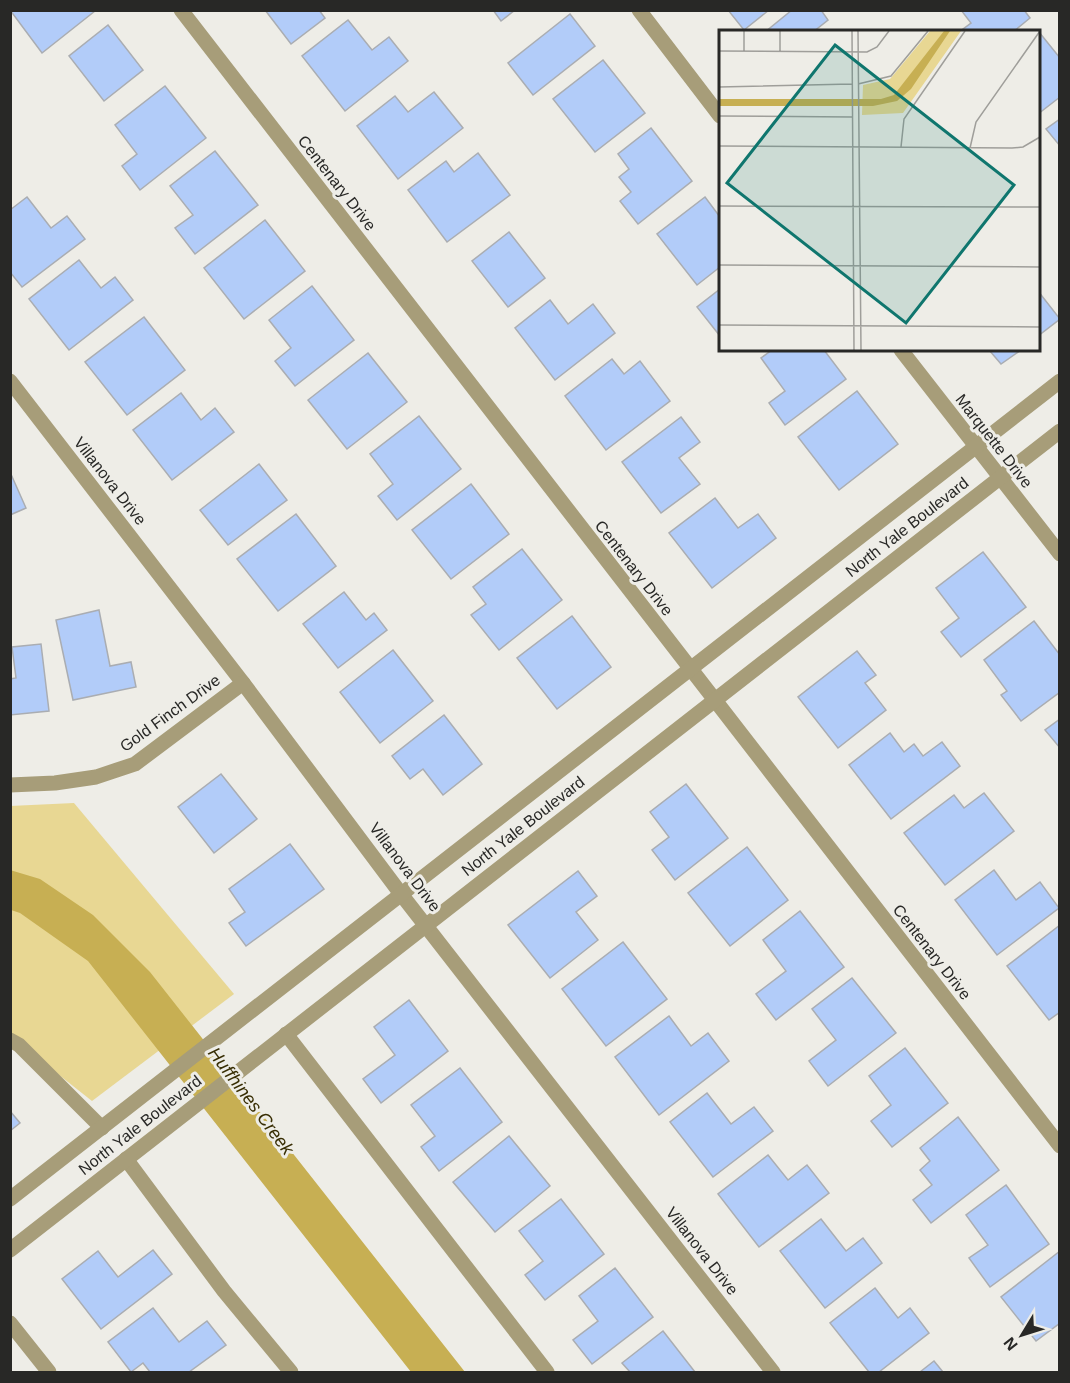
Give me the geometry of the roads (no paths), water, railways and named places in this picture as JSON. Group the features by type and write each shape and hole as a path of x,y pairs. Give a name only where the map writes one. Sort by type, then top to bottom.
{"street":[{"name":"Centenary Drive","path":"181,10 1059,1146"},
{"path":"639,10 719,115"},
{"name":"Marquette Drive","path":"902,351 1059,554"},
{"name":"Villanova Drive","path":"10,381 243,683 401,894 774,1372"},
{"name":"North Yale Boulevard","path":"10,1199 1059,381"},
{"name":"North Yale Boulevard","path":"10,1250 1059,431"},
{"name":"Gold Finch Drive","path":"10,785 55,783 96,777 135,764 243,683"},
{"path":"286,1034 547,1372"},
{"path":"10,1040 19,1045 102,1128"},
{"path":"126,1159 224,1291 291,1372"},
{"path":"10,1323 49,1372"}],"water":[{"name":"Huffhines Creek","path":"10,870 40,879 93,915 150,972 465,1372 411,1372 88,961 20,913 11,910"}]}
